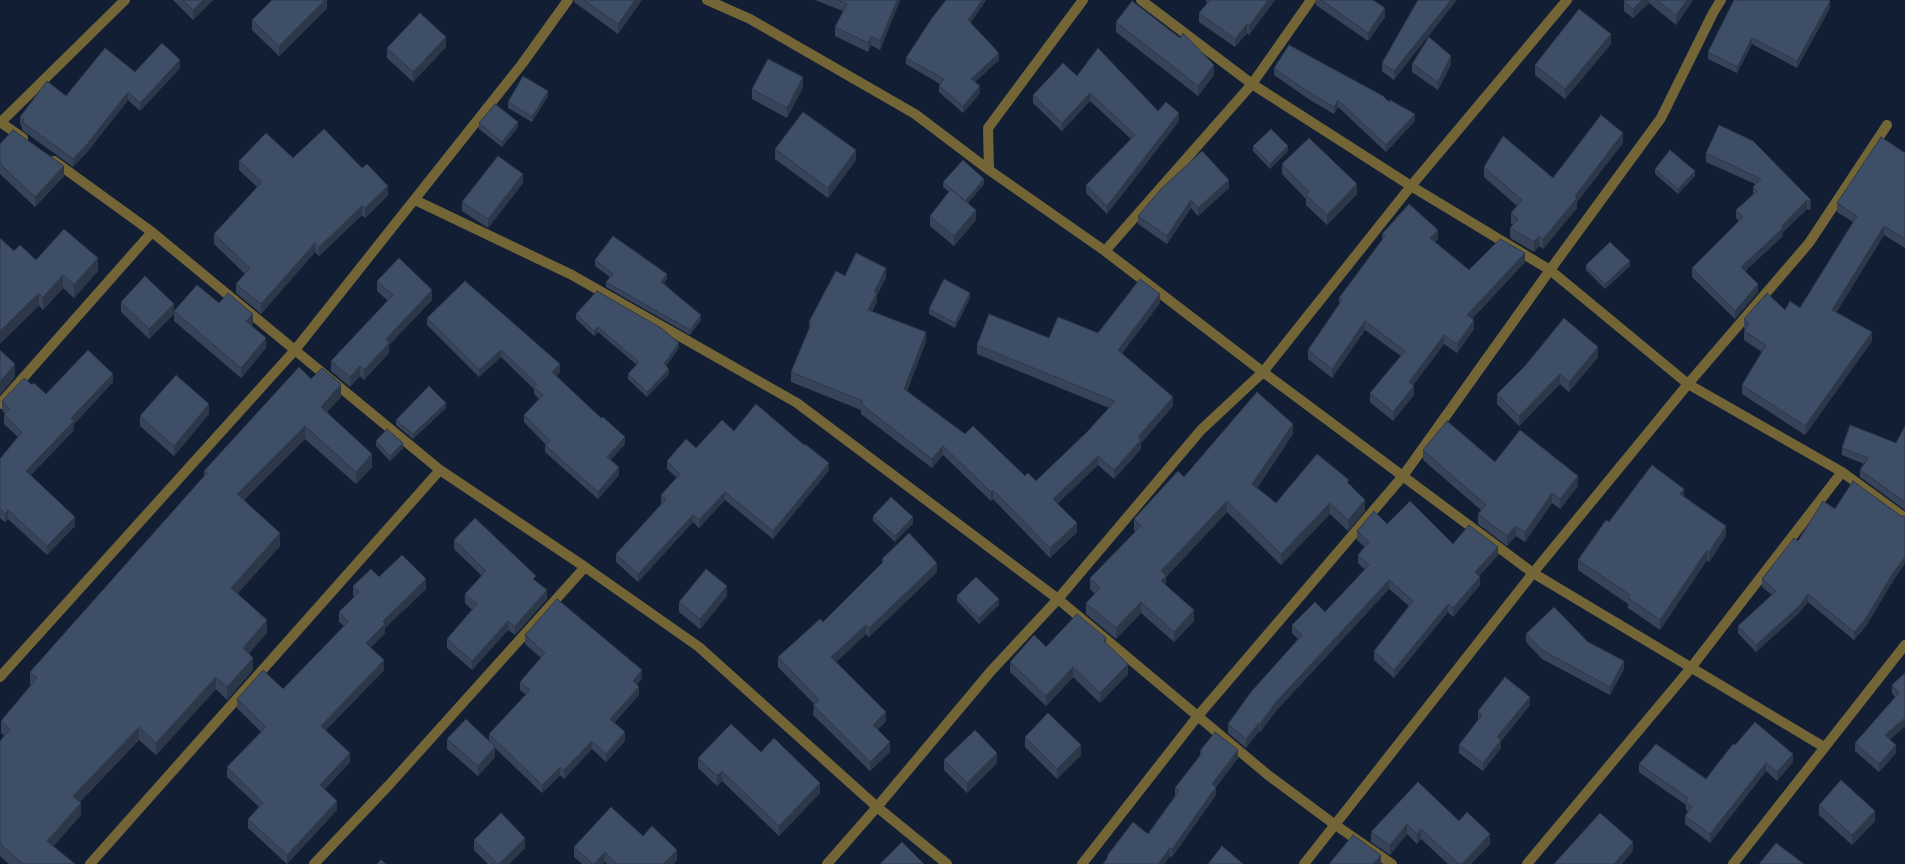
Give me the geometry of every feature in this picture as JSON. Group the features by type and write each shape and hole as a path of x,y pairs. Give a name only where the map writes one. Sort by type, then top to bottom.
{"street":[{"path":"33,145 0,122 125,0"},
{"path":"0,677 296,350 522,64 568,0"},
{"path":"707,0 750,19 915,114 989,170 1105,251 1263,372 1533,573 1690,669 1824,747"},
{"path":"989,170 988,128 1083,0"},
{"path":"1141,0 1252,84 1411,186 1550,270 1688,384 1842,472 1905,518"},
{"path":"1105,251 1252,84 1311,0"},
{"path":"827,864 877,808 991,671 1058,599 1200,430 1263,372 1411,186 1567,0"},
{"path":"1082,864 1197,717 1403,476 1660,118 1713,12 1721,0"},
{"path":"1304,864 1533,573 1688,384 1808,243 1887,126"},
{"path":"45,154 152,232 440,470 585,567 699,647 877,808 947,864"},
{"path":"415,200 572,275 797,403 1058,599 1268,775 1334,824 1392,864"},
{"path":"0,404 152,232"},
{"path":"90,864 440,470"},
{"path":"1527,864 1690,669 1842,472"},
{"path":"314,864 389,784 585,567"},
{"path":"1733,864 1905,645"}],"building":[{"path":"183,0 203,0 193,10"},
{"path":"272,0 325,0 279,46 252,20"},
{"path":"584,0 635,0 618,24"},
{"path":"837,0 897,0 880,41 871,36 868,43 835,27 847,4"},
{"path":"946,0 982,0 968,20 999,53 971,79 980,86 963,106 939,86 944,79 906,58 932,18"},
{"path":"1210,0 1268,0 1249,26 1247,24 1235,39 1199,13"},
{"path":"1321,0 1373,0 1385,8 1368,33"},
{"path":"1418,0 1451,0 1394,71 1382,63"},
{"path":"1625,0 1642,0 1633,9 1624,2"},
{"path":"1657,0 1687,0 1676,15"},
{"path":"1734,0 1830,1 1797,61 1752,38 1737,67 1708,52"},
{"path":"1132,1 1180,38 1183,33 1214,65 1198,86 1116,22"},
{"path":"1579,9 1611,34 1565,89 1535,65"},
{"path":"420,13 446,37 413,72 387,48"},
{"path":"1429,37 1451,56 1438,82 1412,64"},
{"path":"162,43 180,60 140,103 128,92 88,143 73,159 22,122 24,120 20,117 47,81 66,96 105,48 135,72"},
{"path":"1289,45 1383,96 1389,102 1390,100 1415,114 1386,145 1338,100 1334,107 1310,93 1274,68"},
{"path":"1098,48 1158,111 1166,102 1179,113 1107,206 1086,185 1135,135 1090,93 1062,123 1033,95 1063,63 1077,76"},
{"path":"768,59 803,77 787,108 752,89"},
{"path":"523,76 548,91 532,117 508,102"},
{"path":"495,104 518,122 502,142 479,123"},
{"path":"803,112 856,150 828,188 775,149"},
{"path":"1601,115 1623,133 1575,196 1577,198 1543,239 1539,236 1534,242 1510,228 1518,219 1511,213 1522,200 1484,167 1503,136 1553,178"},
{"path":"1719,125 1753,141 1811,200 1809,202 1807,200 1782,226 1783,228 1741,267 1758,284 1735,311 1692,268 1743,217 1736,210 1757,191 1753,187 1761,179 1706,153"},
{"path":"324,129 362,168 367,164 388,186 365,208 362,206 319,247 315,243 261,304 236,284 250,268 214,234 262,182 239,161 266,133 293,158"},
{"path":"1271,129 1288,146 1270,164 1253,146"},
{"path":"13,130 64,166 35,197 0,164 0,144"},
{"path":"1881,137 1905,153 1905,239 1884,226 1832,310 1872,332 1805,426 1742,385 1766,345 1744,331 1749,324 1744,319 1767,293 1785,310 1790,301 1800,308 1857,216 1837,203"},
{"path":"1309,138 1357,184 1327,215 1306,195 1309,192 1282,164"},
{"path":"1670,150 1695,171 1678,189 1655,169"},
{"path":"1202,151 1229,180 1198,208 1191,200 1167,236 1138,216 1161,189"},
{"path":"498,156 523,174 488,219 462,202"},
{"path":"963,160 984,179 965,201 943,182"},
{"path":"951,189 976,210 954,236 930,216"},
{"path":"1409,204 1438,230 1430,238 1469,270 1500,239 1525,253 1467,315 1474,320 1457,344 1444,335 1409,382 1414,386 1393,412 1370,393 1405,351 1365,321 1332,369 1308,350 1342,300 1339,298 1385,236 1382,234"},
{"path":"64,229 98,258 74,285 63,275 43,297 39,293 0,331 0,238 14,251 20,245 36,260"},
{"path":"613,236 667,274 661,282 701,315 690,330 606,282 613,274 595,260"},
{"path":"1610,242 1630,261 1605,284 1586,265"},
{"path":"856,253 886,268 874,292 877,293 868,310 926,332 904,389 965,434 973,426 1025,476 1028,473 1036,481 1089,430 1115,401 977,345 989,314 1049,338 1058,317 1098,333 1140,279 1160,294 1118,350 1173,397 1138,437 1141,440 1114,470 1098,456 1053,499 1077,523 1050,548 993,490 991,492 943,446 932,459 861,404 863,401 791,372 811,324 809,322 836,271 845,276"},
{"path":"399,258 432,290 386,339 389,343 364,370 360,366 350,377 331,361 393,295 377,281"},
{"path":"145,276 174,304 149,329 121,302"},
{"path":"944,279 970,293 955,323 929,309"},
{"path":"465,281 560,364 552,372 601,418 603,417 625,437 607,457 619,467 598,492 545,445 550,441 524,415 543,395 534,387 537,384 501,350 479,370 427,318"},
{"path":"197,285 219,303 228,293 253,314 246,321 266,338 241,368 174,311"},
{"path":"597,291 661,328 679,343 664,364 669,369 647,392 628,374 639,362 598,327 594,331 576,314"},
{"path":"1564,318 1598,347 1569,382 1560,374 1519,416 1497,394 1525,366"},
{"path":"0,350 15,364 0,382"},
{"path":"88,350 113,374 71,418 74,421 26,471 75,517 47,546 8,510 5,514 0,509 0,459 22,432 4,415 10,409 2,401 24,378 32,385 34,383 46,394"},
{"path":"299,367 311,379 322,368 341,384 321,407 372,454 356,472 305,426 237,494 280,533 231,588 267,620 243,648 253,658 227,687 216,677 156,743 139,727 73,796 81,803 47,841 75,864 23,864 0,844 0,741 10,729 1,721 37,678 30,672 207,473 204,471"},
{"path":"176,375 209,404 174,446 140,416"},
{"path":"429,386 446,403 413,434 396,420"},
{"path":"1257,392 1293,424 1252,484 1276,503 1317,454 1349,480 1347,482 1365,500 1348,520 1330,503 1281,554 1227,501 1161,571 1166,576 1161,581 1194,610 1174,632 1141,602 1116,628 1086,603 1100,588 1090,578 1141,526 1134,519 1178,471 1184,477"},
{"path":"756,404 804,445 805,444 829,463 773,531 725,492 699,520 693,515 638,574 616,554 666,499 661,495 680,474 667,461 686,439 696,448 722,420 734,431"},
{"path":"1447,421 1495,462 1520,430 1578,476 1560,499 1552,493 1525,532 1516,526 1507,536 1478,514 1486,505 1423,450"},
{"path":"1850,425 1896,443 1905,426 1905,502 1860,470 1868,458 1842,448"},
{"path":"387,429 403,443 390,456 376,441"},
{"path":"1652,465 1684,489 1680,494 1726,526 1709,552 1707,550 1660,620 1628,598 1630,595 1578,560 1606,520 1609,522"},
{"path":"1853,481 1901,516 1905,516 1905,557 1893,573 1866,618 1854,632 1808,594 1799,606 1756,645 1738,626 1776,591 1762,579 1794,538 1798,541 1823,501 1835,509"},
{"path":"891,497 913,517 895,536 873,516"},
{"path":"1410,501 1453,544 1469,525 1498,547 1475,572 1480,577 1453,608 1448,604 1394,670 1374,651 1413,601 1389,580 1276,702 1260,724 1259,723 1246,739 1228,724 1251,692 1302,635 1292,625 1315,602 1325,612 1369,565 1358,555 1369,542 1357,531 1374,511 1387,524"},
{"path":"475,518 536,576 533,579 547,590 515,626 508,621 472,661 447,639 477,604 465,594 486,571 454,540"},
{"path":"909,533 937,563 869,628 866,625 831,657 886,712 873,725 890,742 870,762 813,705 819,700 778,657 820,619 823,622 884,561 882,559"},
{"path":"402,555 426,579 383,621 385,624 366,643 384,660 321,726 350,753 320,785 337,801 287,855 248,819 263,803 227,767 266,727 237,699 263,670 283,689 348,622 339,612 359,592 353,586 371,569 379,577"},
{"path":"706,569 727,586 700,619 679,602"},
{"path":"976,577 999,599 979,618 957,596"},
{"path":"557,599 642,670 633,681 639,687 610,719 625,732 606,754 592,741 564,770 560,767 542,785 489,734 530,690 520,682 545,653 525,635"},
{"path":"1554,607 1588,642 1624,661 1610,687 1542,650 1526,634"},
{"path":"1077,614 1106,638 1104,641 1128,664 1100,693 1073,667 1046,696 1010,662 1034,635 1046,647"},
{"path":"1905,673 1905,718 1885,735 1896,745 1879,764 1855,743 1899,693 1892,685"},
{"path":"1505,677 1530,697 1497,737 1501,740 1483,763 1459,745 1482,715 1478,711"},
{"path":"1048,713 1081,745 1057,769 1025,737"},
{"path":"466,719 495,747 478,766 447,739"},
{"path":"1755,722 1793,754 1777,772 1766,763 1710,834 1685,816 1692,807 1686,802 1688,798 1639,764 1656,744 1706,779 1733,744 1735,745"},
{"path":"731,724 761,752 774,738 820,783 779,826 722,771 717,776 698,758"},
{"path":"975,730 997,753 967,783 944,760"},
{"path":"1215,732 1238,750 1212,784 1216,787 1172,849 1170,848 1158,864 1103,864 1108,857 1107,856 1133,822 1148,834 1179,791 1175,788 1202,753 1200,751"},
{"path":"1841,780 1875,811 1852,835 1819,805"},
{"path":"1418,782 1459,821 1467,812 1490,834 1462,864 1459,864 1421,829 1417,834 1407,824 1390,845 1371,832"},
{"path":"611,807 643,836 652,826 677,850 663,864 617,864 605,852 593,864 574,847"},
{"path":"501,813 525,838 498,864 474,840"},
{"path":"1600,813 1633,842 1614,864 1554,864"},
{"path":"1353,835 1381,855 1373,864 1329,864"},
{"path":"902,842 924,864 880,864"},
{"path":"1776,843 1804,864 1759,864"},
{"path":"1222,846 1243,864 1208,864"},
{"path":"381,860 386,864 377,864"}]}
